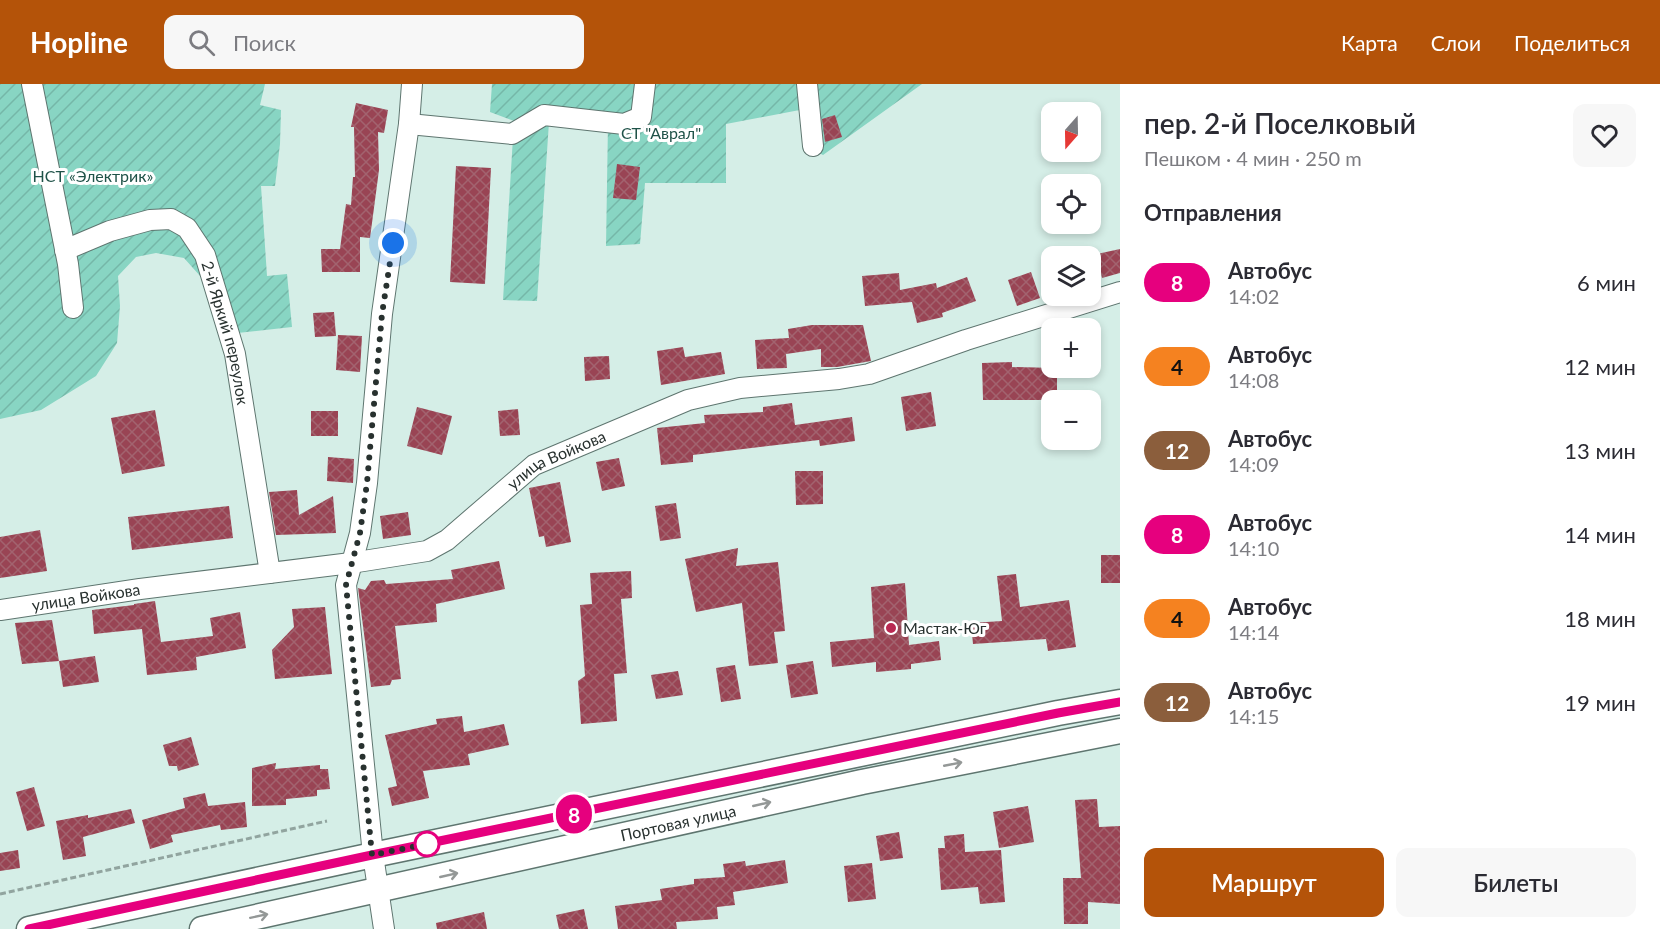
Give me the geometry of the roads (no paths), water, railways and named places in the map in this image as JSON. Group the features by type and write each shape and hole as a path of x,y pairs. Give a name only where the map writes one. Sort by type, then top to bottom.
{"main road":[{"name":"Портовая улица","path":"28,929 372,855 1120,702"},
{"name":"Портовая улица","path":"202,929 862,782 1120,731"}],"street":[{"path":"32,84 65,250 73,308"},
{"path":"384,929 372,855 346,585 360,533 367,483 382,314 409,124 412,84"},
{"path":"409,124 512,134 544,115 624,124 641,117 645,84"},
{"path":"807,84 813,146"},
{"name":"2-й Яркий переулок","path":"65,250 110,231 150,220 171,219 187,228 205,255 235,354 270,573"},
{"name":"улица Войкова","path":"0,609 427,551 447,540 534,465 688,400 740,388 869,374 966,340 1120,292"}],"place":[{"name":"Мастак-Юг","path":"891,628"}],"park label":[{"name":"СТ \"Аврал\"","path":"661,133"},
{"name":"НСТ «Электрик»","path":"93,176"}]}
